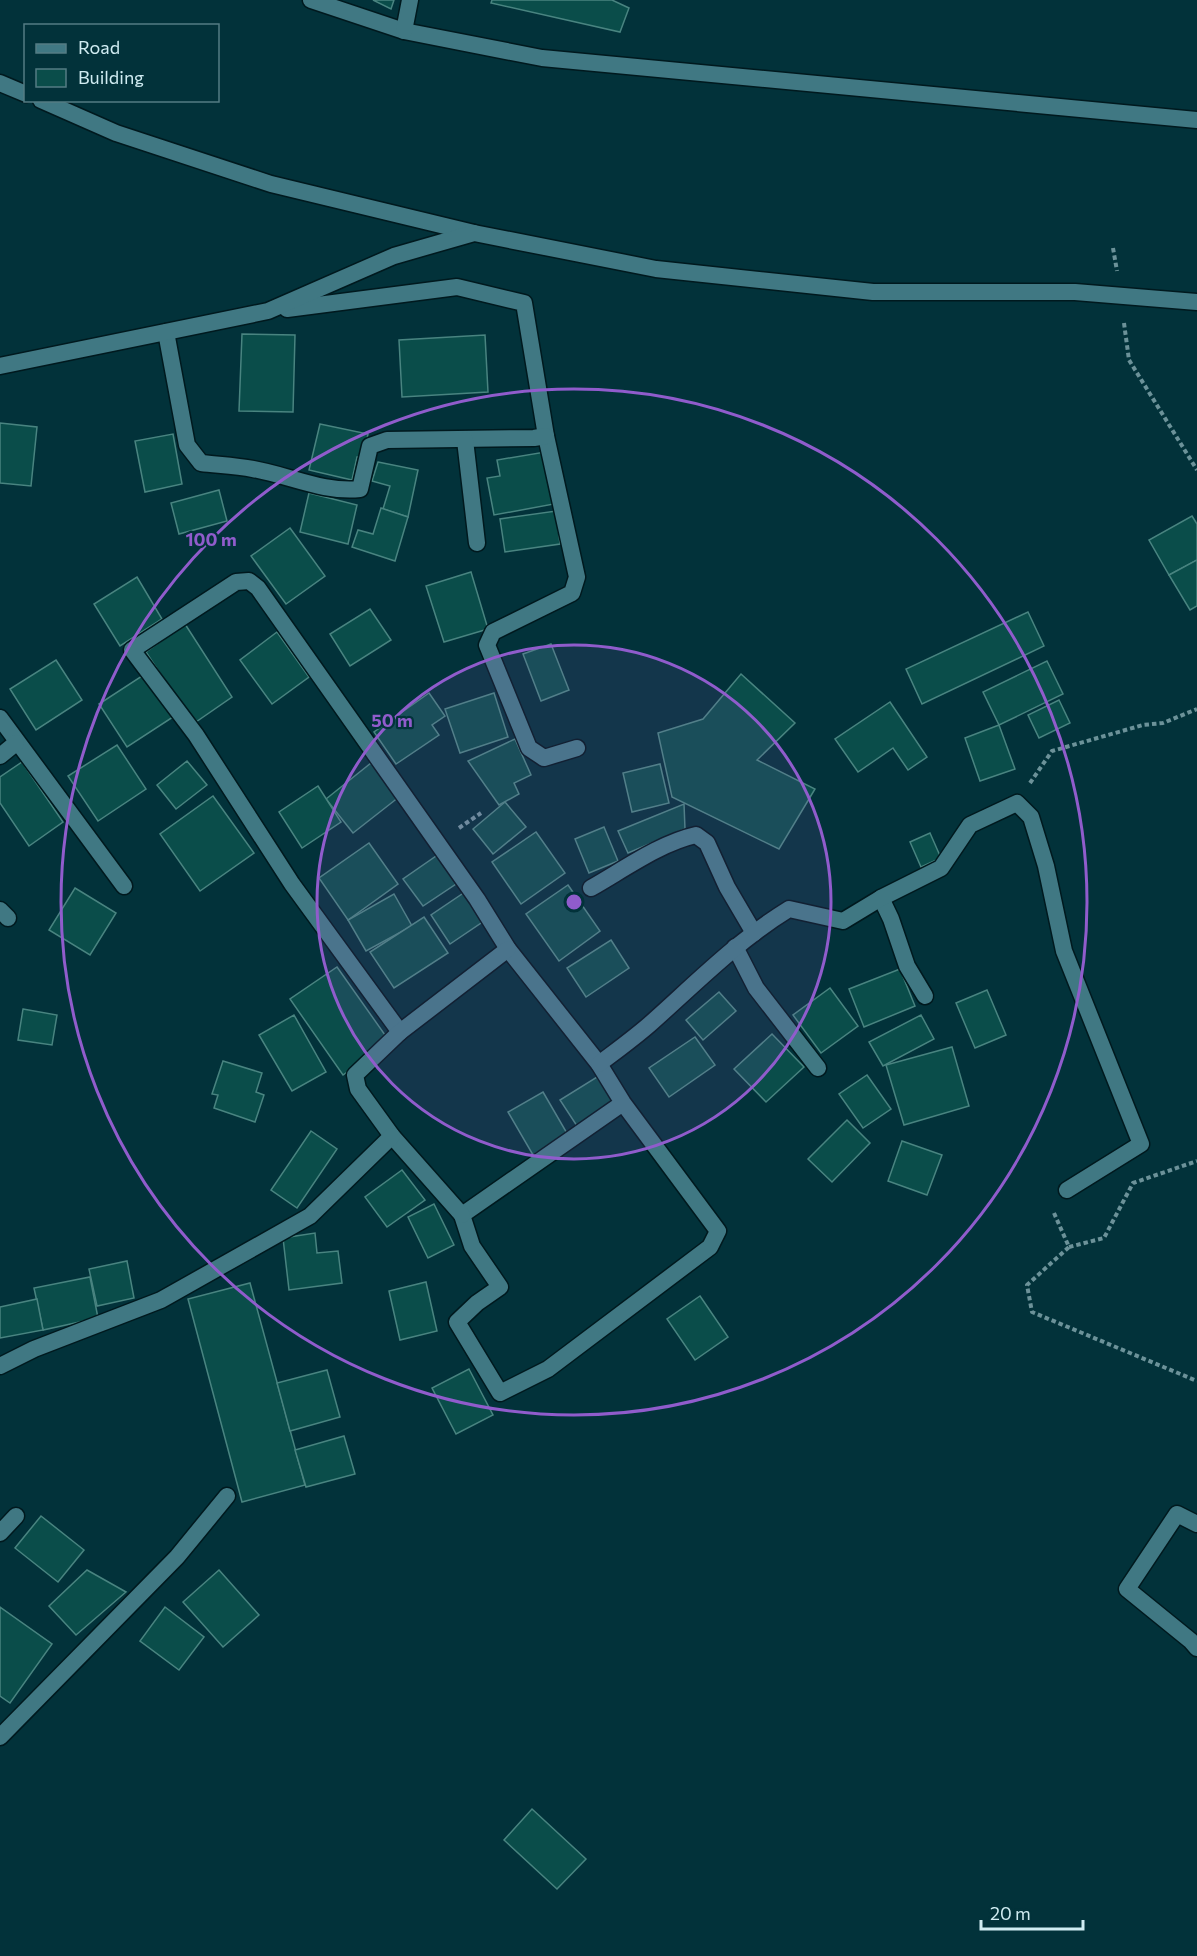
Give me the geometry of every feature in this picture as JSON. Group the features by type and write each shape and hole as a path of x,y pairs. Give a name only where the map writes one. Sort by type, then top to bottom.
{"street":[{"path":"311,0 404,31 542,58 1197,120"},
{"path":"404,31 410,0"},
{"path":"0,83 24,93"},
{"path":"46,102 116,133 271,184 474,233 656,268 873,292 1075,292 1197,302"},
{"path":"268,311 394,256 474,233"},
{"path":"0,366 268,311 457,287 524,303 546,436 577,577 572,593 493,632 487,645 529,748 544,758 577,748"},
{"path":"166,332 187,445 201,463 253,469 316,485 348,490 360,489 370,446 387,440 465,440 546,436"},
{"path":"465,440 477,543"},
{"path":"400,1032 292,884 196,735 132,650 236,582 249,581 258,588 477,899 508,949 599,1064 623,1103 718,1231 710,1247 548,1369 500,1393 457,1322 477,1303 500,1287 471,1246 462,1215 392,1136 358,1089 355,1075 400,1032 508,949"},
{"path":"0,718 16,743 124,886"},
{"path":"0,756 16,743"},
{"path":"599,1064 648,1025 735,947 789,909 843,921 881,898 941,868 970,825 1017,803 1031,817 1046,866 1064,951 1141,1144 1067,1190"},
{"path":"591,888 668,845 682,838 696,835 707,843 727,887 754,933"},
{"path":"881,898 891,919 907,966 925,996"},
{"path":"735,947 756,988 818,1068"},
{"path":"462,1215 623,1103"},
{"path":"0,1366 34,1349 160,1300 310,1216 392,1136"},
{"path":"0,1737 177,1557 227,1496"},
{"path":"1197,1524 1177,1514 1127,1589 1197,1648"},
{"path":"0,1533 16,1516"}],"path":[{"path":"1113,248 1129,360 1197,470"},
{"path":"1017,803 1052,751 1143,725 1163,723 1197,709"},
{"path":"1197,1161 1133,1183 1104,1239 1069,1247 1028,1285 1032,1312 1197,1381"},
{"path":"1067,1190 1047,1199 1069,1247"}],"building":[{"path":"373,0 394,0 391,9"},
{"path":"492,0 612,0 629,8 620,32 491,3"},
{"path":"242,334 295,335 293,412 239,411"},
{"path":"485,335 488,392 402,397 399,340"},
{"path":"0,423 37,427 31,486 0,483"},
{"path":"320,424 368,434 363,457 357,457 352,480 309,470"},
{"path":"173,434 182,484 145,492 135,441"},
{"path":"545,452 554,504 494,515 487,478 500,476 497,460"},
{"path":"378,462 418,470 408,517 383,509 390,486 372,481"},
{"path":"219,490 227,521 179,534 171,503"},
{"path":"309,493 357,505 348,544 300,532"},
{"path":"381,508 408,517 395,561 352,547 358,530 373,534"},
{"path":"556,511 560,544 505,552 500,519"},
{"path":"1192,516 1197,524 1197,560 1169,575 1149,540"},
{"path":"290,528 325,576 286,604 251,556"},
{"path":"1197,560 1197,606 1190,610 1169,575"},
{"path":"471,572 488,629 444,642 426,586"},
{"path":"137,577 162,619 120,646 94,604"},
{"path":"370,609 391,640 350,666 330,634"},
{"path":"1028,612 1044,646 922,704 906,669"},
{"path":"185,624 232,697 193,724 146,652"},
{"path":"277,632 309,677 272,704 240,660"},
{"path":"551,644 569,690 541,701 523,654"},
{"path":"56,660 82,700 36,730 10,689"},
{"path":"1047,661 1063,694 999,725 983,692"},
{"path":"145,674 173,717 127,747 99,704"},
{"path":"741,674 795,723 757,760 815,789 779,849 672,797 658,733 703,719"},
{"path":"429,693 445,716 432,725 439,735 396,764 374,732"},
{"path":"494,693 508,737 460,753 445,709"},
{"path":"1059,700 1070,723 1039,738 1028,715"},
{"path":"890,702 927,757 908,770 893,748 858,772 835,739"},
{"path":"999,725 1015,769 980,781 965,738"},
{"path":"515,739 531,775 514,783 519,794 499,805 468,761"},
{"path":"117,745 146,789 98,821 68,776"},
{"path":"187,761 207,785 176,809 157,785"},
{"path":"22,762 63,822 29,846 0,803 0,777"},
{"path":"371,763 399,797 353,833 326,799"},
{"path":"660,764 669,803 632,812 623,773"},
{"path":"318,786 341,822 302,848 279,812"},
{"path":"213,796 254,853 200,891 160,834"},
{"path":"505,802 526,827 493,854 473,829"},
{"path":"684,804 685,829 628,853 618,831"},
{"path":"604,827 618,861 589,873 575,839"},
{"path":"536,832 565,873 521,904 492,862"},
{"path":"930,833 941,858 921,867 910,842"},
{"path":"369,843 398,884 348,920 319,878"},
{"path":"439,854 459,882 423,906 403,879"},
{"path":"568,885 600,931 559,961 526,914"},
{"path":"75,888 116,913 90,955 49,930"},
{"path":"465,892 484,921 450,944 431,915"},
{"path":"394,894 412,926 366,951 348,920"},
{"path":"424,917 448,953 394,988 370,952"},
{"path":"611,940 629,968 586,997 567,968"},
{"path":"337,967 390,1042 343,1075 290,999"},
{"path":"900,969 915,1006 864,1027 849,989"},
{"path":"830,988 858,1026 821,1053 793,1015"},
{"path":"987,990 1006,1035 975,1048 956,1003"},
{"path":"719,992 736,1011 703,1040 686,1020"},
{"path":"23,1009 57,1015 52,1045 18,1040"},
{"path":"294,1015 326,1072 292,1091 259,1035"},
{"path":"921,1015 934,1039 883,1066 869,1042"},
{"path":"772,1034 804,1067 766,1102 734,1069"},
{"path":"695,1037 715,1065 669,1097 649,1068"},
{"path":"952,1047 969,1106 904,1125 886,1065"},
{"path":"223,1061 262,1073 256,1092 264,1095 255,1122 214,1108 218,1095 212,1094"},
{"path":"867,1075 891,1109 863,1128 839,1094"},
{"path":"597,1077 614,1103 577,1126 560,1100"},
{"path":"543,1092 568,1135 533,1155 508,1112"},
{"path":"847,1120 870,1143 832,1182 808,1159"},
{"path":"311,1131 337,1149 297,1208 271,1190"},
{"path":"902,1141 942,1155 927,1195 888,1181"},
{"path":"402,1170 425,1200 387,1227 365,1197"},
{"path":"434,1204 454,1245 428,1258 408,1217"},
{"path":"315,1233 317,1253 338,1251 342,1283 289,1290 283,1238"},
{"path":"127,1261 134,1298 97,1306 89,1269"},
{"path":"90,1277 98,1318 43,1330 34,1288"},
{"path":"426,1282 437,1331 400,1340 389,1291"},
{"path":"250,1283 305,1485 242,1502 188,1299"},
{"path":"700,1296 728,1337 695,1360 667,1319"},
{"path":"37,1299 43,1330 0,1338 0,1307"},
{"path":"469,1369 493,1415 456,1434 432,1388"},
{"path":"327,1370 340,1417 290,1431 277,1383"},
{"path":"344,1436 355,1474 306,1487 295,1450"},
{"path":"41,1516 84,1550 58,1582 15,1548"},
{"path":"87,1570 126,1592 76,1635 49,1606"},
{"path":"219,1570 259,1615 223,1647 183,1602"},
{"path":"0,1607 52,1644 10,1703 0,1696"},
{"path":"165,1607 204,1637 179,1670 140,1641"},
{"path":"532,1809 586,1859 557,1889 504,1840"}]}
